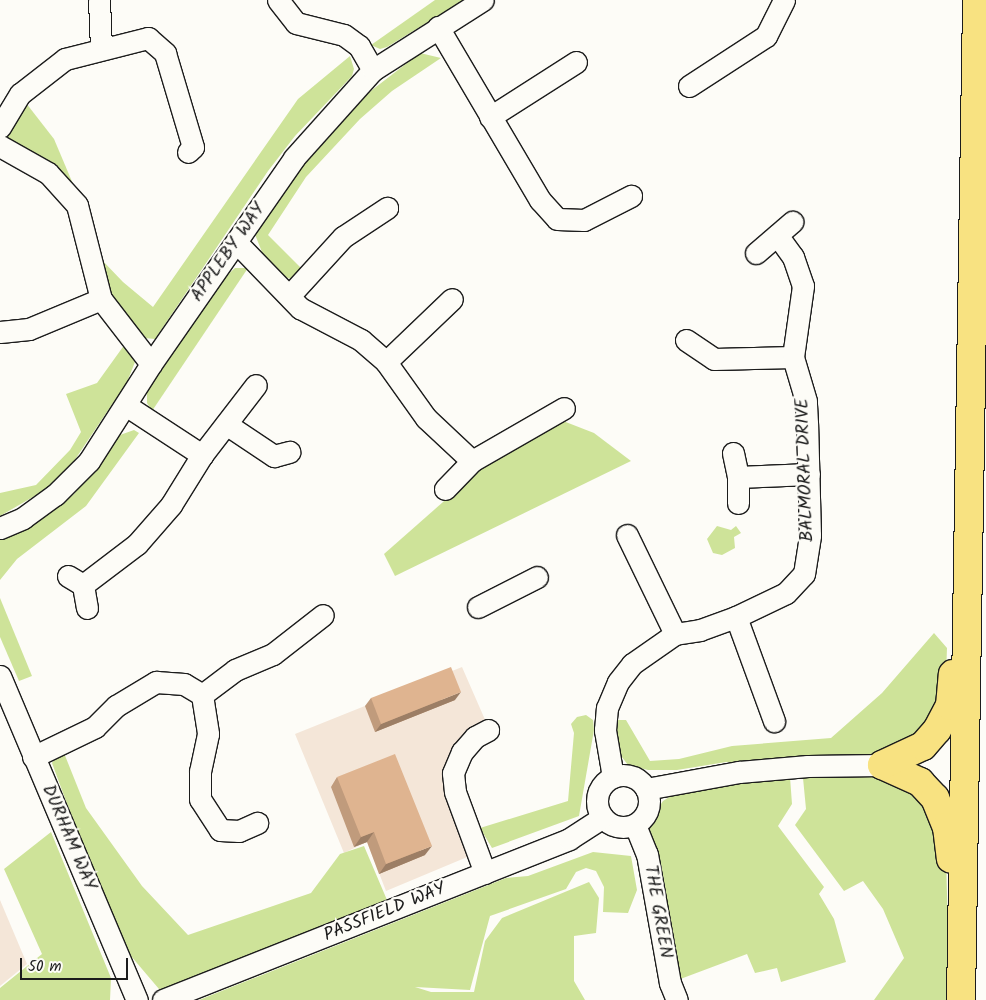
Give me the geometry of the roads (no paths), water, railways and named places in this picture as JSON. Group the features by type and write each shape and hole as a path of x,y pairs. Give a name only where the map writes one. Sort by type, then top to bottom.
{"highway":[{"path":"961,1000 977,0"},
{"path":"882,765 923,746 937,730 950,706 969,561"},
{"path":"882,765 920,782 935,798 947,827 961,1000"}],"street":[{"path":"99,0 100,48"},
{"path":"278,0 296,23 344,35 359,46 374,70"},
{"name":"APPLEBY WAY","path":"0,528 23,518 55,495 89,461 127,406 151,364 294,158 374,70 438,27 483,0"},
{"path":"689,86 766,36 784,0"},
{"path":"438,27 540,200 557,219 584,220 631,196"},
{"path":"0,127 11,104 27,88 65,59 100,48 148,38 165,53 193,147 188,152"},
{"path":"490,117 576,62"},
{"path":"0,146 48,173 77,205 101,300 151,364"},
{"path":"290,296 343,237 387,208"},
{"name":"BALMORAL DRIVE","path":"613,777 605,730 607,708 618,682 632,664 675,634 700,630 736,617 786,593 804,574 810,535 806,401 793,357 803,286 785,228 756,253"},
{"path":"237,242 300,308 361,340 386,362 426,418 472,461"},
{"path":"386,362 452,299"},
{"path":"0,332 29,329 101,300"},
{"path":"686,340 714,358 793,357"},
{"path":"87,608 75,580 137,544 171,506 202,455 256,385"},
{"path":"127,406 202,455"},
{"path":"445,490 472,461 564,408"},
{"path":"226,424 279,460"},
{"path":"733,453 738,477 738,503"},
{"path":"738,477 809,474"},
{"path":"627,535 675,634"},
{"path":"478,607 537,577"},
{"path":"202,695 235,670 273,654 323,615"},
{"path":"736,617 774,721"},
{"name":"DURHAM WAY","path":"0,676 137,1000"},
{"path":"33,756 95,727 116,706 156,682 184,684 202,695 208,734 200,771 200,799 220,830 239,831 257,824"},
{"path":"485,873 456,792 453,773 462,752 475,737 488,730"},
{"path":"646,789 739,772 808,766 882,765"},
{"path":"613,777 633,777 646,789 649,806 642,820 635,825 617,827 603,817 597,797 602,785 613,777"},
{"name":"PASSFIELD WAY","path":"163,1000 569,839 603,817"},
{"name":"THE GREEN","path":"635,825 647,854 670,983 677,1000"}]}
